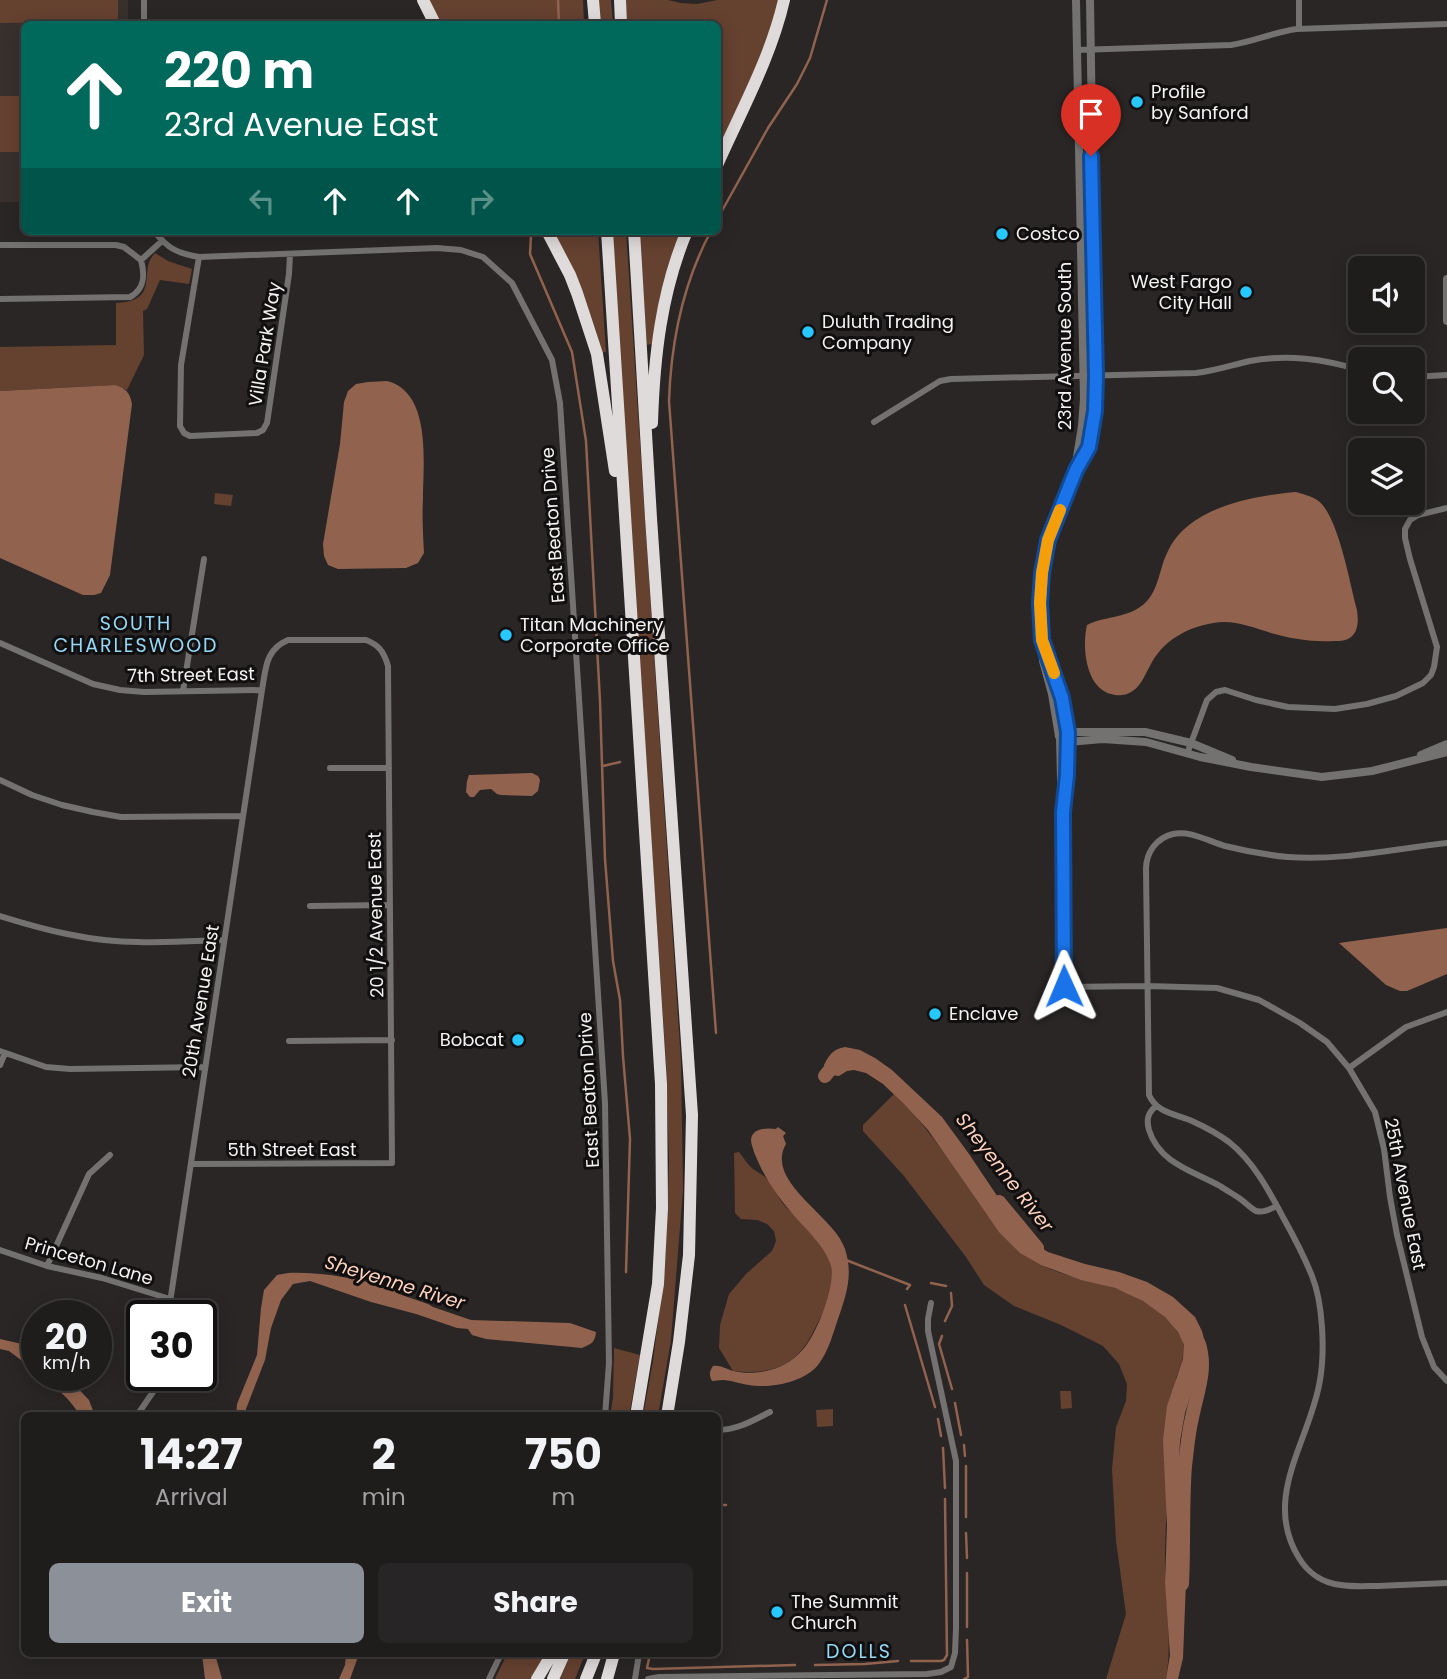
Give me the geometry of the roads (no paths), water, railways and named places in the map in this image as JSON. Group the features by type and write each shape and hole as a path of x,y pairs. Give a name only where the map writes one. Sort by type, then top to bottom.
{"highway":[{"path":"423,0 434,21"},
{"path":"593,0 595,21"},
{"path":"620,0 621,21"},
{"path":"721,156 766,59 784,0"},
{"path":"549,235 573,284 597,354 627,545"},
{"path":"607,235 660,1071 662,1208 657,1284 637,1412"},
{"path":"634,235 692,1115 689,1255 668,1412"},
{"path":"651,518 657,344 672,270 685,235"},
{"path":"537,1679 550,1657"},
{"path":"553,1679 563,1657"},
{"path":"586,1679 595,1657"},
{"path":"607,1679 613,1657"}],"street":[{"path":"144,0 144,21"},
{"name":"23rd Avenue South","path":"1076,0 1084,398 1076,470"},
{"name":"23rd Avenue South","path":"1076,470 1089,447 1095,411 1090,0"},
{"path":"1299,0 1299,29"},
{"path":"1077,50 1231,45 1299,29 1447,24"},
{"name":"East Beaton Drive","path":"158,235 173,250 199,257 437,248 461,250 483,257 512,284 552,360 560,403 605,1102 608,1363 605,1412"},
{"path":"141,260 162,240"},
{"path":"0,245 116,245 132,252 141,260 144,271 141,286 130,297 0,299"},
{"name":"Villa Park Way","path":"199,257 181,365 180,426 184,433 191,436 257,433 263,430 267,423 290,267 289,254"},
{"path":"1447,279 1447,321"},
{"path":"874,422 944,379 1196,373 1255,360 1286,357 1323,360 1348,367"},
{"path":"1425,376 1447,375"},
{"path":"1063,812 1068,742 1063,734 1043,661 1040,603 1048,540 1076,470"},
{"path":"1187,754 1207,700 1220,691 1230,691 1288,707 1328,710 1377,702 1423,683 1434,667 1437,646 1410,559 1405,529 1410,520 1418,515 1447,508"},
{"path":"183,691 204,559"},
{"name":"7th Street East","path":"0,643 93,684 144,692 262,690 271,652 288,640 366,640 376,644 384,653 388,666"},
{"name":"20 1/2 Avenue East","path":"388,666 393,1163"},
{"name":"20th Avenue East","path":"170,1299 262,690"},
{"path":"1063,734 1145,732 1191,743 1251,767"},
{"path":"1063,734 1060,791 1063,812"},
{"path":"1068,742 1103,739 1146,742 1187,754 1251,767 1322,777 1372,771 1447,752"},
{"path":"1404,762 1447,744"},
{"path":"330,768 389,768"},
{"path":"0,780 32,795 121,817 243,816"},
{"name":"25th Avenue East","path":"1063,812 1064,986 1217,988 1259,1000 1327,1042 1349,1068 1375,1112 1384,1149 1397,1235 1422,1337 1434,1367 1447,1381"},
{"path":"1447,843 1364,856 1288,857 1223,845 1186,834 1173,834 1161,839 1151,850 1146,863 1149,1095 1156,1106 1202,1126 1231,1144 1250,1163 1265,1184 1294,1238 1317,1291 1323,1357 1320,1382 1286,1490 1285,1515 1293,1549 1317,1577 1342,1586 1447,1583"},
{"path":"310,906 390,905"},
{"path":"0,916 58,932 104,940 224,940"},
{"path":"1349,1068 1406,1027 1447,1012"},
{"path":"289,1041 392,1040"},
{"path":"0,1065 3,1052 46,1067 70,1069 205,1067"},
{"path":"1156,1106 1147,1118 1148,1126 1152,1139 1170,1160 1219,1185 1253,1209 1260,1212 1277,1206"},
{"path":"47,1266 89,1174 110,1155"},
{"name":"5th Street East","path":"191,1164 393,1163"},
{"name":"Princeton Lane","path":"0,1251 170,1299"},
{"path":"648,1679 927,1674 951,1667 955,1653 956,1628 956,1461 928,1331 931,1303"},
{"path":"141,1411 154,1391"},
{"path":"721,1430 731,1430 770,1412"},
{"path":"489,1679 500,1657"},
{"path":"635,1679 639,1657"}],"waterway":[{"path":"558,0 559,21"},
{"path":"721,213 810,58 827,0"},
{"path":"531,235 530,254 572,352 586,441 600,701 605,859 613,961 620,1000 630,1139 626,1272"},
{"path":"709,235 693,271 680,314 672,357 669,401 716,1033"},
{"path":"603,766 620,762"},
{"name":"Sheyenne River","path":"825,1076 840,1057"},
{"name":"Sheyenne River","path":"999,1202 1037,1248"},
{"path":"846,1260 910,1285 907,1289"},
{"path":"931,1283 946,1286"},
{"path":"945,1321 952,1306 951,1293"},
{"path":"905,1305 935,1407"},
{"path":"942,1336 939,1344 952,1389"},
{"name":"Sheyenne River","path":"1182,1584 1185,1466 1202,1372 1199,1344"},
{"path":"955,1403 961,1435"},
{"path":"938,1419 941,1436"},
{"path":"964,1445 965,1456"},
{"path":"943,1448 945,1488"},
{"path":"966,1466 966,1517"},
{"path":"911,1661 941,1661 947,1655 945,1499"},
{"path":"721,1505 726,1505"},
{"path":"966,1533 967,1558"},
{"path":"967,1573 967,1627"},
{"path":"964,1679 968,1677 967,1640"},
{"path":"649,1657 647,1668 653,1669 795,1665"},
{"path":"815,1665 898,1661"}],"place":[{"name":"Profile by Sanford","path":"1137,102"},
{"name":"Costco","path":"1002,234"},
{"name":"West Fargo City Hall","path":"1246,292"},
{"name":"Duluth Trading Company","path":"808,332"},
{"name":"Titan Machinery Corporate Office","path":"506,635"},
{"name":"Enclave","path":"935,1014"},
{"name":"Bobcat","path":"518,1040"},
{"name":"The Summit Church","path":"777,1612"}],"district":[{"name":"SOUTH CHARLESWOOD","path":"136,634"},
{"name":"DOLLS","path":"859,1651"}]}
